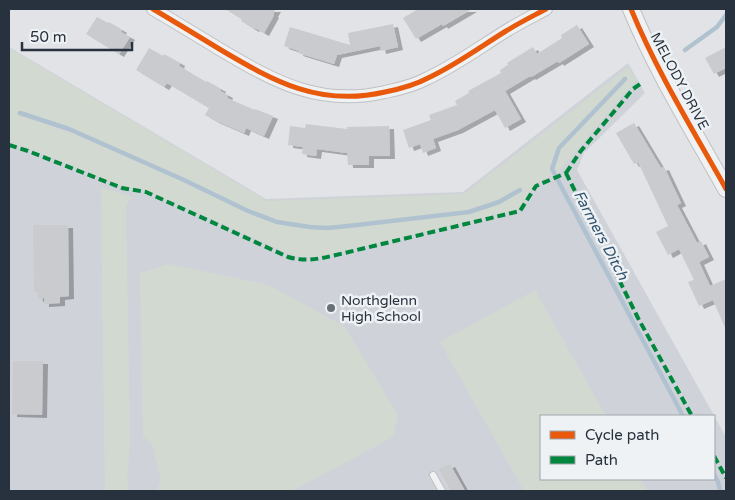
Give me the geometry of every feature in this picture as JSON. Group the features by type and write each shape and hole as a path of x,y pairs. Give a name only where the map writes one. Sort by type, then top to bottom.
{"street":[{"path":"152,9 276,80 321,94 337,97 354,97 391,91 427,79 546,9"},
{"name":"MELODY DRIVE","path":"631,9 657,67 726,189"}],"lane":[{"path":"433,475 442,491"}],"shaded area":[{"name":"Northglenn High School","path":"9,47 266,199 463,192 628,63 645,93 584,153 577,170 714,415 540,415 540,480 715,480 715,417 726,437 726,491 9,491"},
{"path":"9,48 267,201 464,194 628,67 636,80 558,172 535,184 520,209 320,257 303,257 295,256 145,190 122,186 27,148 9,143"},
{"path":"101,187 132,197 126,205 130,444 127,479 129,491 105,491"},
{"path":"169,264 269,285 345,327 398,415 393,437 292,491 157,491 161,478 152,444 143,436 140,273"},
{"path":"535,290 605,415 540,415 540,480 642,480 647,491 524,491 440,342"}],"building":[{"path":"225,9 276,9 264,33 241,21 242,19"},
{"path":"418,9 472,9 416,39 403,18"},
{"path":"97,17 109,22 130,37 119,54 86,34"},
{"path":"393,24 398,47 381,51 380,46 337,55 334,64 298,53 299,51 284,46 290,27 350,45 348,33"},
{"path":"577,25 589,44 559,63 558,61 505,91 521,119 505,128 495,110 458,130 433,139 436,148 423,153 420,144 409,148 403,130 431,120 429,115 457,105 455,101 469,93 468,91 501,73 500,70 508,65 507,63 533,47 537,54 562,38 561,35"},
{"path":"726,47 726,68 714,74 705,58"},
{"path":"149,48 180,63 179,66 221,89 220,91 228,95 227,98 273,116 264,136 246,128 244,133 214,120 205,115 209,108 167,83 164,87 136,70"},
{"path":"634,123 661,168 664,167 681,203 677,205 697,243 701,241 709,257 699,262 710,286 726,279 726,330 713,300 699,306 688,282 694,280 679,249 668,255 656,232 668,226 638,162 634,164 616,133"},
{"path":"306,124 347,129 347,127 389,126 390,156 369,156 369,165 348,165 347,153 317,149 316,156 302,154 303,147 288,145 290,126 305,128"},
{"path":"33,225 68,225 69,296 60,297 60,303 44,304 44,298 38,299 37,292 34,292"},
{"path":"13,361 43,361 42,415 12,414"},
{"path":"450,464 465,491 451,491 439,469"}],"waterway":[{"name":"Farmers Ditch","path":"685,50 717,27 726,15"},
{"name":"Farmers Ditch","path":"625,79 559,148 552,169 682,415"},
{"path":"20,113 69,129 184,180 248,211 277,222 327,228 469,212 499,202 520,190"},
{"name":"Farmers Ditch","path":"715,476 720,491"}],"marked path":[{"path":"566,173 580,152 633,89 643,82"},
{"path":"9,145 122,188 146,192 288,257 301,259 330,256 520,211 536,186 566,173"},
{"path":"566,173 638,318 691,415"},
{"path":"715,458 726,478"}],"cycle path":[{"path":"153,9 241,62 279,81 319,94 340,96 362,96 418,83 546,9"},
{"path":"631,9 664,78 726,189"}],"place":[{"name":"Northglenn High School","path":"331,308"}]}
